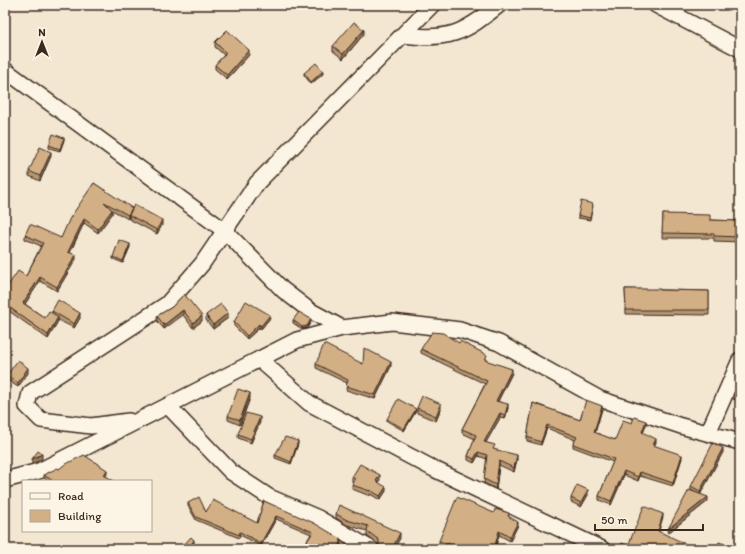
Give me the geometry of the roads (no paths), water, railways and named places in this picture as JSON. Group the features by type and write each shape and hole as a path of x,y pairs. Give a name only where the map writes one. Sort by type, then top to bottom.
{"street":[{"path":"142,419 91,426 41,420 27,406 30,393 167,304 202,264 257,183 432,5"},
{"path":"403,35 426,38 455,34 474,24 499,5"},
{"path":"656,5 740,49"},
{"path":"5,70 225,231 283,290 309,310 342,328"},
{"path":"5,480 39,471 297,340 342,328 392,322 460,330 498,343 600,399 740,442"},
{"path":"259,359 309,403 436,470 602,549"},
{"path":"708,433 740,360"},
{"path":"168,406 231,472 269,497 318,518 371,549"}]}
